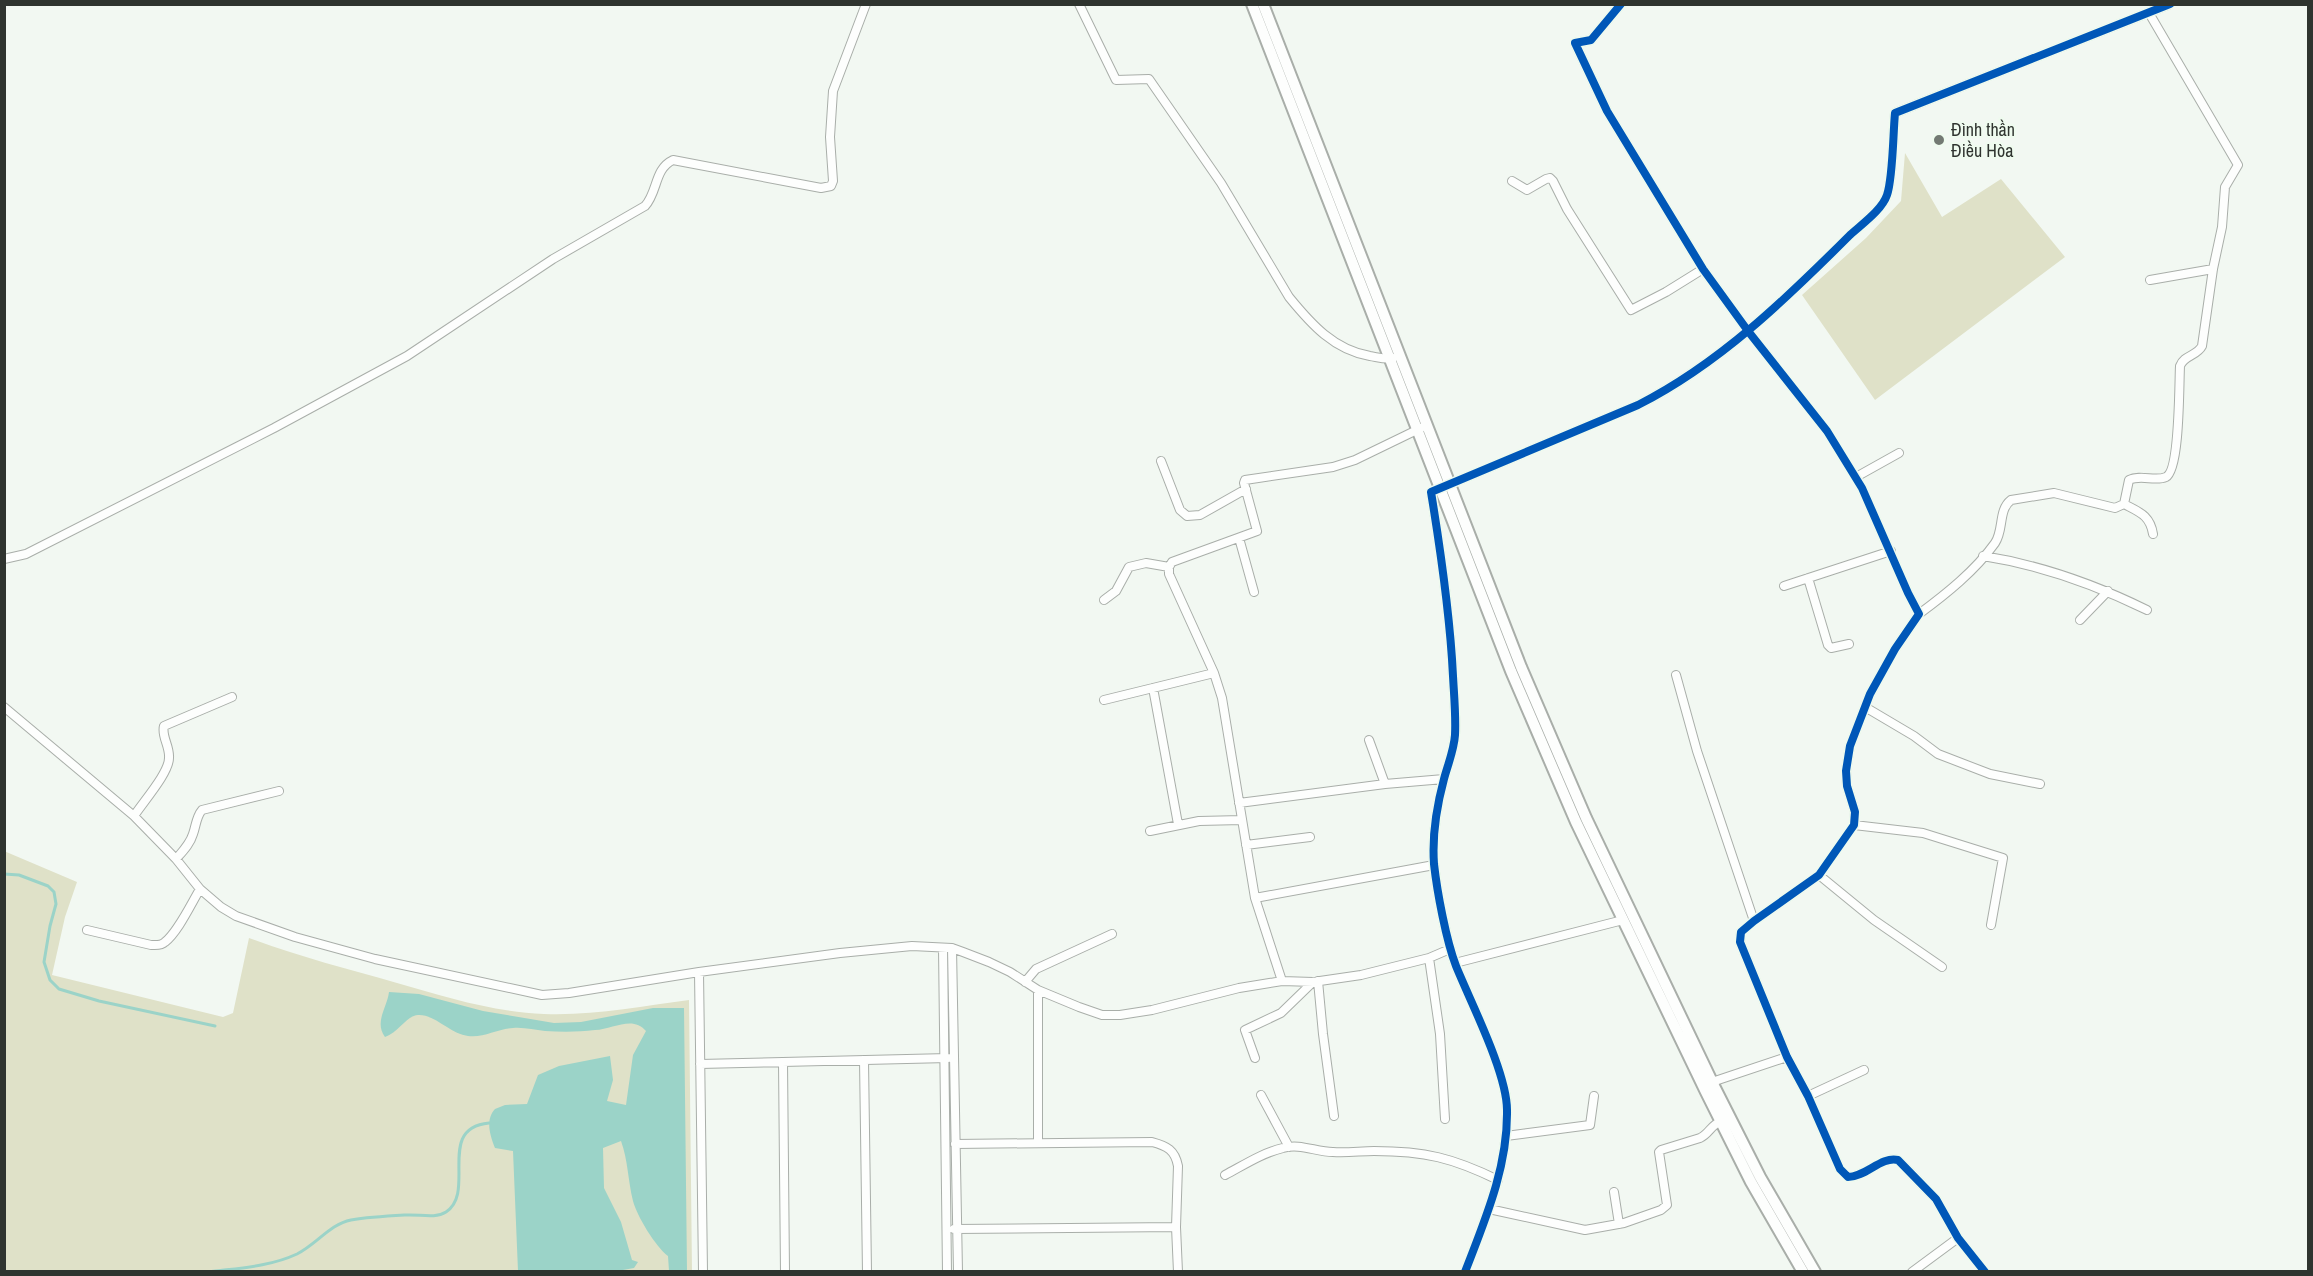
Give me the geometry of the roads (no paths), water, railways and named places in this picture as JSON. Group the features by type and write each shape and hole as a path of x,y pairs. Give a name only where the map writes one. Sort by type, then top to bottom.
{"main road":[{"path":"1252,4 1422,427 1532,722 1623,920 1720,1122 1751,1182 1803,1272"},
{"path":"1263,4 1395,358"},
{"path":"1444,485 1563,768 1712,1082 1760,1177 1815,1272"}],"street":[{"path":"4,560 26,554 274,428 411,354 553,259 645,206 650,201 661,170 665,164 673,160 821,188 831,186 833,182 830,137 833,91 866,4"},
{"path":"1079,4 1116,80 1149,79 1221,183 1298,309 1324,335 1339,346 1350,351 1395,358"},
{"path":"1621,4 1591,40 1575,43 1607,111 1703,269 1827,431 1856,477 1919,614"},
{"path":"1465,1272 1498,1180 1506,1136 1507,1109 1504,1088 1450,949 1434,865 1435,831 1444,778 1455,735 1452,653 1443,563 1431,492 1647,400 1698,370 1749,331 1886,198 1895,113 2170,4"},
{"path":"2124,504 2129,480 2137,477 2163,478 2173,469 2180,366 2184,359 2199,351 2202,346 2213,269 2222,227 2226,182 2238,165 2149,13"},
{"path":"1512,181 1527,190 1550,178 1631,310 1703,269"},
{"path":"2150,279 2213,269"},
{"path":"1282,981 1255,898 1225,712 1214,673 1169,574 1169,567 1172,562 1257,531 1245,480 1333,467 1422,427"},
{"path":"1856,477 1899,453"},
{"path":"1161,460 1180,510 1187,516 1200,515 1246,489"},
{"path":"1985,1272 1958,1238 1936,1199 1898,1160 1888,1160 1859,1176 1848,1177 1840,1169 1808,1096 1787,1057 1740,942 1741,932 1820,875 1854,825 1854,806 1847,786 1847,758 1855,729 1865,707 1895,650 1919,614 1941,598 1998,538 2006,504 2011,500 2054,493 2115,508 2124,504"},
{"path":"2124,504 2148,517 2153,534"},
{"path":"1239,538 1254,592"},
{"path":"1784,586 1891,551"},
{"path":"1983,556 2020,562 2108,591 2147,610"},
{"path":"1104,600 1116,591 1129,567 1146,563 1169,567"},
{"path":"1808,578 1828,645 1831,648 1849,644"},
{"path":"2080,620 2108,591"},
{"path":"1104,700 1214,673"},
{"path":"1676,675 1697,751 1754,921"},
{"path":"1154,688 1178,824"},
{"path":"134,816 169,766 170,754 163,733 164,726 232,697"},
{"path":"4,707 134,816 176,859 200,889 221,907 236,916 295,937 482,983 542,995 850,952 912,946 948,948 989,962 1038,990 1102,1015 1120,1016 1239,988 1282,981 1316,982 1362,975 1429,958 1450,949"},
{"path":"1865,707 1914,736 1938,754 1990,774 2040,784"},
{"path":"1369,740 1385,784"},
{"path":"1239,803 1444,778"},
{"path":"176,859 192,837 202,810 279,791"},
{"path":"1150,831 1178,824 1242,820"},
{"path":"1854,825 1923,833 2003,858 1991,925"},
{"path":"1246,845 1310,837"},
{"path":"1255,898 1434,865"},
{"path":"1820,875 1874,920 1942,967"},
{"path":"87,930 151,945 162,945 179,924 200,889"},
{"path":"1455,963 1623,920"},
{"path":"1025,982 1036,969 1112,934"},
{"path":"948,948 954,1058 958,1272"},
{"path":"947,1272 945,1058 948,948"},
{"path":"1429,958 1440,1034 1445,1119"},
{"path":"699,972 703,1272"},
{"path":"1255,1058 1245,1030 1281,1013 1316,982"},
{"path":"1316,982 1334,1116"},
{"path":"1038,990 1038,1143"},
{"path":"1712,1082 1787,1057"},
{"path":"700,1064 954,1058"},
{"path":"864,1060 867,1272"},
{"path":"783,1062 784,1272"},
{"path":"1808,1096 1864,1070"},
{"path":"1261,1095 1289,1147"},
{"path":"1506,1136 1590,1125 1594,1096"},
{"path":"1489,1209 1579,1230 1620,1224 1661,1210 1667,1205 1658,1157 1661,1150 1701,1138 1720,1122"},
{"path":"956,1144 1152,1142 1165,1145 1172,1150 1178,1166 1176,1227 1178,1272"},
{"path":"1225,1175 1257,1157 1289,1147 1302,1147 1330,1152 1374,1151 1442,1156 1463,1163 1498,1180"},
{"path":"1614,1192 1620,1224"},
{"path":"947,1229 1176,1227"},
{"path":"1912,1272 1958,1238"}],"water":[{"path":"389,992 419,994 483,1011 554,1023 581,1022 653,1008 684,1008 687,1271 669,1271 668,1256 652,1238 638,1215 621,1141 603,1148 604,1188 621,1222 632,1260 638,1262 634,1268 612,1272 518,1271 513,1151 495,1148 490,1133 490,1118 495,1109 505,1105 527,1104 538,1075 559,1066 610,1056 613,1080 607,1101 626,1105 633,1055 646,1031 641,1026 629,1023 602,1029 577,1031 513,1028 480,1036 468,1036 455,1032 430,1018 418,1015 410,1018 385,1037 381,1020"}],"waterway":[{"path":"4,874 19,875 48,886 54,892 56,904 44,962 50,980 59,989 99,1001 215,1026"},
{"path":"208,1272 276,1262 304,1250 343,1222 372,1217 432,1216 446,1212 455,1203 458,1190 460,1148 464,1136 473,1127 489,1123"}],"place":[{"name":"Đình thần Điều Hòa","path":"1939,140"}]}
